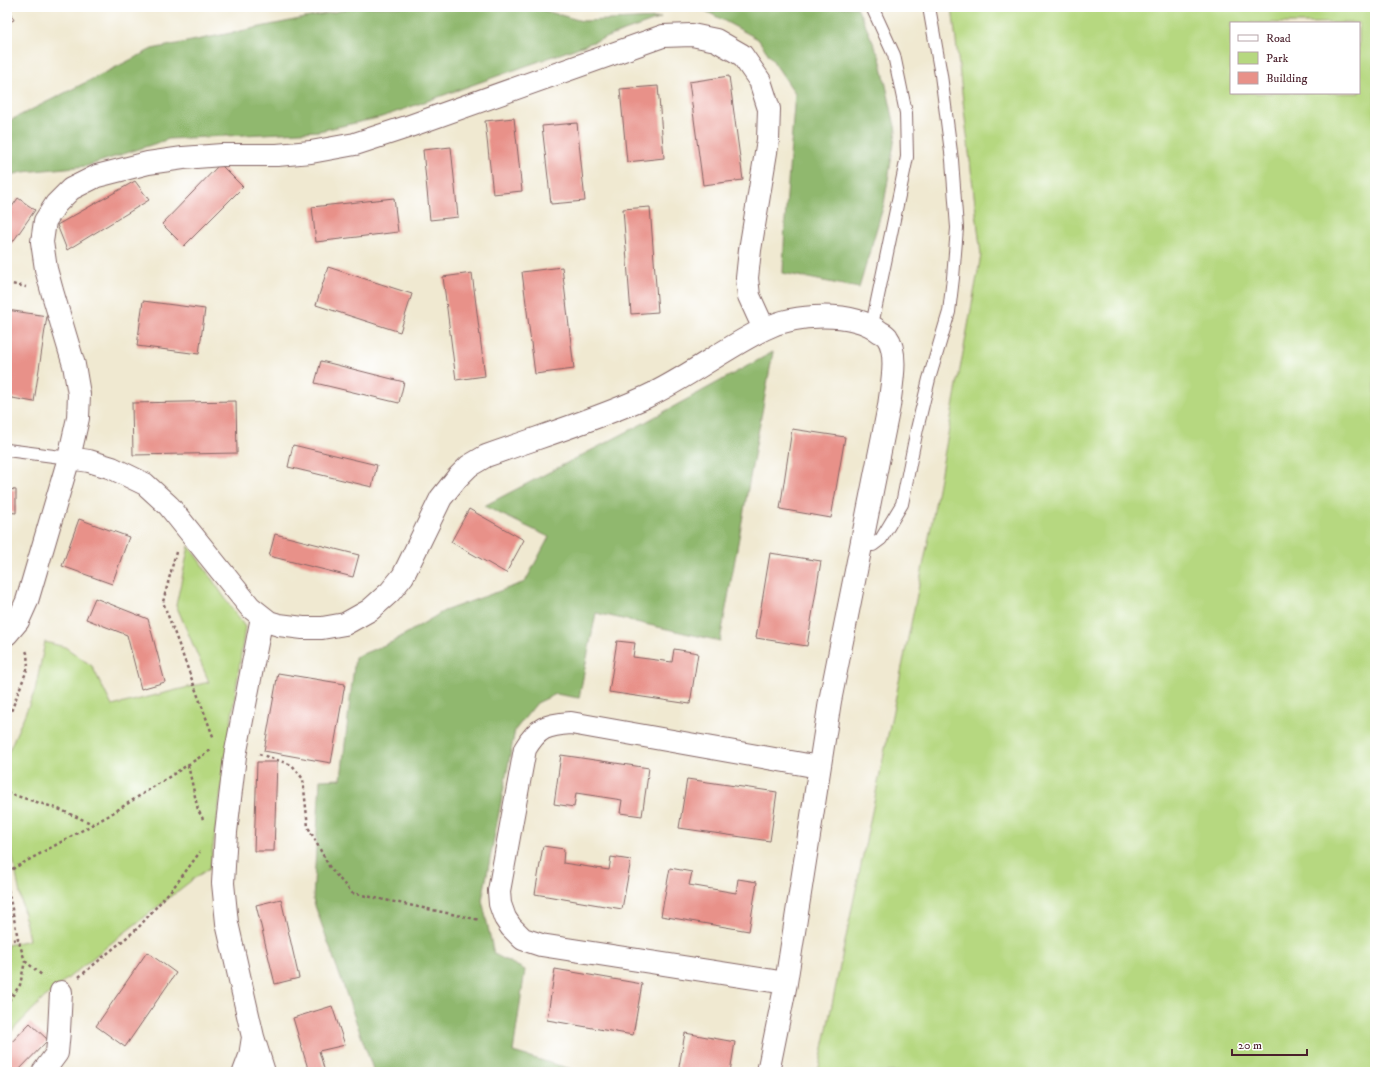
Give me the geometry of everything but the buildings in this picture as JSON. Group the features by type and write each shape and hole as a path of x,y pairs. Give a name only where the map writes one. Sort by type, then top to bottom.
{"street":[{"path":"10,631 18,621 27,601 78,418 79,394 74,365 46,269 42,242 45,221 56,204 71,188 98,176 148,163 183,158 222,155 278,155 311,152 355,144 663,36 692,35 716,40 742,55 760,81 769,109 768,140 750,250 747,278 749,296 764,329"},
{"path":"68,458 89,461 112,468 145,484 168,506 250,607 269,622 279,625 304,628 322,628 345,624 370,610 390,592 403,576 441,498 469,466 486,456 627,406 664,388 764,329 782,322 830,317 855,320 872,325 887,337 892,348 894,372 889,406 830,701 786,982 768,1072"},
{"path":"262,617 231,742 218,842 226,923 253,1036 264,1072"},
{"path":"786,982 541,945 523,939 511,927 505,918 500,904 499,891 525,749 531,738 542,728 555,724 571,723 819,767"},
{"path":"43,1072 57,1053 60,1032 61,992"},
{"path":"244,1072 250,1056 253,1036"}],"lane":[{"path":"872,7 894,55 906,113 907,158 872,325"},
{"path":"861,545 873,545 881,539 902,504 917,429 929,379 949,312 953,285 957,228 952,160 941,75 929,7"},
{"path":"7,450 68,458"}],"path":[{"path":"183,524 163,602 231,742 292,765 304,779 308,827 330,868 352,893 511,927"},
{"path":"7,722 28,667 27,653 10,631"},
{"path":"7,872 108,816 188,765 231,742"},
{"path":"61,992 138,928 177,883 218,842 198,810 188,765"},
{"path":"7,793 56,808 94,824"},
{"path":"7,884 18,939 25,961 20,985 7,1003"},
{"path":"7,941 18,939"}],"green space":[{"path":"359,7 531,7 582,21 661,18 382,117 319,131 169,139 87,166 23,172 7,176 7,122 152,49"},
{"path":"690,7 857,7 880,58 896,131 884,204 859,288 783,273 785,221 795,93 758,39 704,10"},
{"path":"952,7 1375,7 1375,1072 818,1072 930,532 981,255"},
{"path":"773,352 720,641 596,613 579,698 556,694 537,703 515,730 482,900 494,954 525,970 513,1052 581,1072 374,1072 313,900 320,780 341,779 355,657 392,642 444,611 525,582 549,537 484,506 640,425"},
{"path":"189,546 245,627 210,868 196,877 115,940 45,997 7,1036 7,945 29,940 7,828 7,755 35,691 45,642 65,647 92,666 112,706 209,682 176,605"}]}
